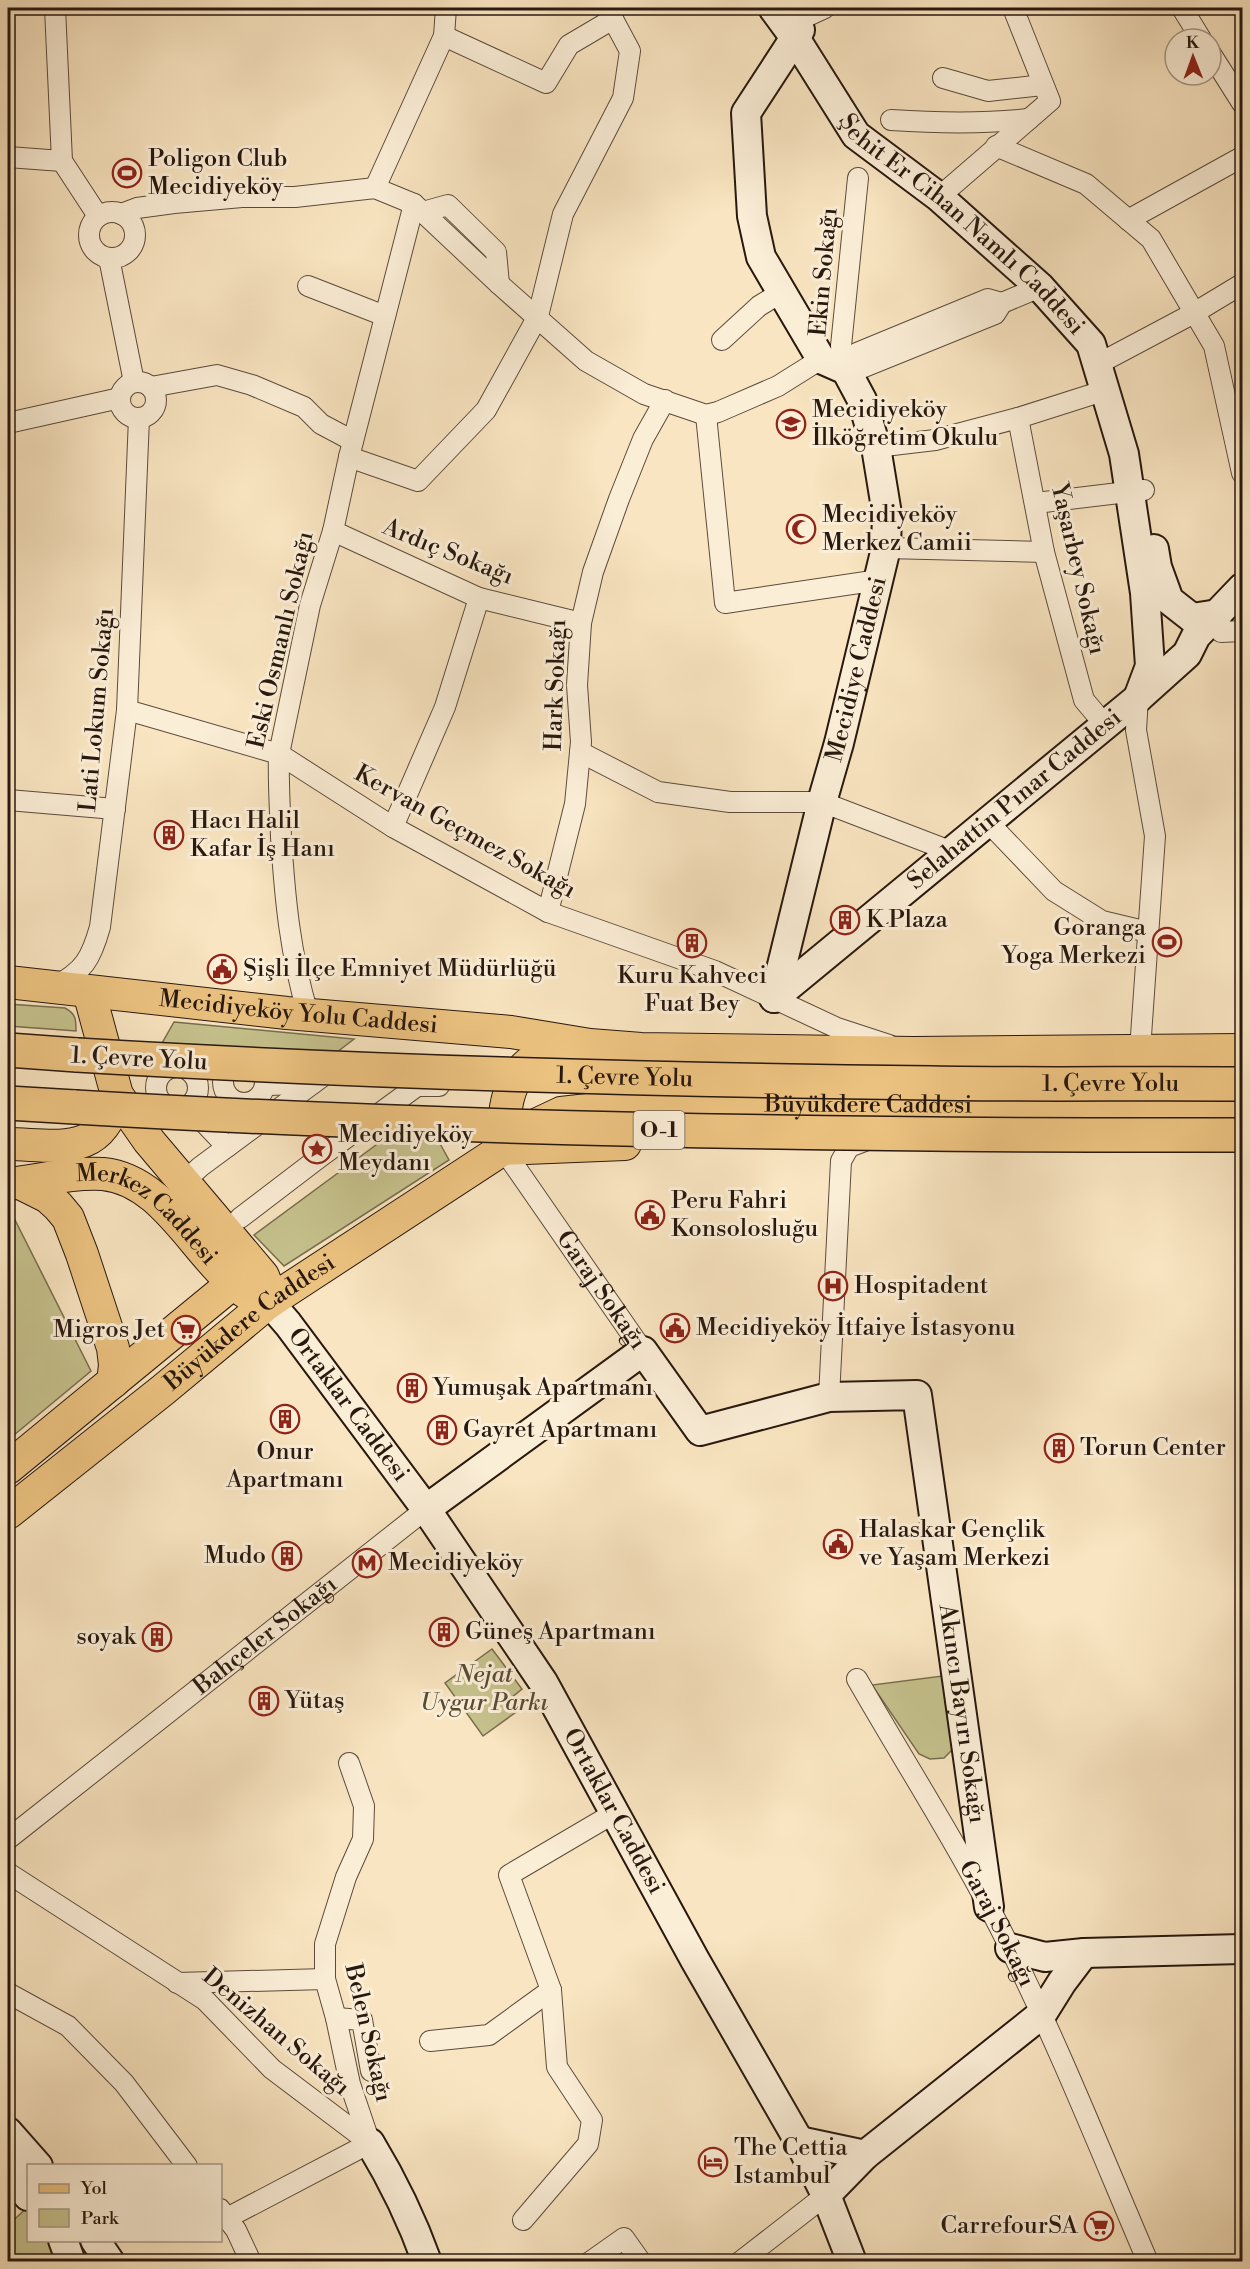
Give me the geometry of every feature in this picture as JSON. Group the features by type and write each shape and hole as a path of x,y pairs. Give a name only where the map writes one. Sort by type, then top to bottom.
{"highway":[{"name":"1. Çevre Yolu","path":"8,1050 246,1065 663,1079 1242,1084"},
{"name":"O-1","path":"8,1103 324,1121 716,1132 1242,1135"}],"main road":[{"name":"Mecidiyeköy Yolu Caddesi","path":"8,982 308,1014 511,1032 590,1045"},
{"path":"89,992 117,1095 134,1121 183,1183 263,1276 270,1294 269,1302"},
{"path":"503,1149 504,1109 512,1086 523,1068 540,1056 590,1045 692,1051 915,1053 1242,1050"},
{"path":"8,1144 71,1145 86,1141 96,1135 108,1120 117,1095"},
{"name":"Büyükdere Caddesi","path":"8,1514 269,1302 503,1149 523,1131 561,1113 643,1104 1242,1107"},
{"name":"Büyükdere Caddesi","path":"503,1149 593,1144 865,1141 1050,1150 1242,1149"},
{"name":"Merkez Caddesi","path":"14,1184 94,1175 125,1179 157,1201 233,1283 249,1296 269,1302"},
{"path":"14,1184 48,1197 68,1218 113,1348 115,1365 113,1383"},
{"name":"Büyükdere Caddesi","path":"8,1468 233,1283"}],"street":[{"path":"55,8 62,161 98,216"},
{"path":"375,188 444,36 446,8"},
{"path":"789,22 825,8"},
{"path":"1012,8 1046,93"},
{"path":"1182,8 1194,27"},
{"path":"109,258 143,384 157,398 149,415 139,418 126,414 122,409 120,398 124,387 143,384 217,375 252,385 304,407 351,449 418,481 486,410 538,316 563,214 623,98 630,51 610,13 569,45 546,83 444,36"},
{"name":"Şehit Er Cihan Namlı Caddesi","path":"789,22 856,135 1057,277 1105,370 1124,454 1138,491 1157,567 1169,600 1192,618 1224,625"},
{"name":"Mecidiye Caddesi","path":"774,998 879,580 886,548 887,514 876,447 862,400 833,365 782,291 762,256 752,216 746,114 789,22"},
{"path":"1223,73 1242,103"},
{"path":"943,78 988,91 1046,93"},
{"path":"942,194 1029,118 1046,93"},
{"path":"891,120 992,123 1029,118"},
{"path":"996,146 1086,184 1151,239 1214,346 1242,473"},
{"path":"8,157 62,161"},
{"path":"1128,220 1242,157"},
{"name":"Ekin Sokağı","path":"833,365 841,346 858,178"},
{"path":"121,214 137,208 174,203 242,197 294,196 375,188 419,208 499,284 538,316 586,361 644,394 706,415 833,365 988,299 1002,303 1040,287"},
{"name":"Şehit Er Cihan Namlı Caddesi","path":"942,194 1040,287 1091,344 1105,370"},
{"name":"Eski Osmanlı Sokağı","path":"308,1014 291,946 285,897 278,777 279,754 310,605 333,531 385,316 419,208"},
{"path":"110,212 121,214 130,221 134,228 134,243 124,255 109,258 96,251 89,238 92,223 98,216 110,212"},
{"path":"876,447 935,440 1018,418 1105,370 1242,284"},
{"path":"308,286 385,316"},
{"path":"722,340 759,306 782,291"},
{"path":"8,423 120,398"},
{"name":"Hark Sokağı","path":"548,912 574,804 580,752 577,685 581,623 593,572 619,499 643,439 665,400"},
{"path":"706,415 725,603 879,580"},
{"name":"Lati Lokum Sokağı","path":"54,987 71,978 91,956 100,927 127,710 139,418"},
{"name":"Yaşarbey Sokağı","path":"1018,418 1044,552 1084,700 1105,725"},
{"path":"1036,503 1138,491"},
{"name":"Şehit Er Cihan Namlı Caddesi","path":"1138,491 1150,666 1138,698"},
{"name":"Ardıç Sokağı","path":"333,531 479,598 581,623"},
{"path":"886,548 1044,552"},
{"name":"Selahattin Pınar Caddesi","path":"774,998 1224,625 1242,588"},
{"path":"1145,593 1170,621 1186,633 1224,625"},
{"path":"393,826 445,707 479,598"},
{"path":"1138,698 1136,730 1155,836 1140,1050"},
{"name":"Kervan Geçmez Sokağı","path":"127,710 279,754 393,826 548,912 715,971 837,1028 915,1053"},
{"path":"580,752 658,792 730,802 822,802 950,851"},
{"path":"8,800 115,808"},
{"path":"987,821 1054,891 1102,921 1148,932"},
{"path":"183,1183 352,1053 387,1055 414,1066 417,1086"},
{"path":"265,1085 312,1084"},
{"path":"240,1218 417,1086 512,1086"},
{"path":"188,1106 227,1147"},
{"path":"829,1397 841,1161 849,1147 865,1141"},
{"name":"Garaj Sokağı","path":"503,1149 700,1431"},
{"name":"Ortaklar Caddesi","path":"269,1302 288,1324 426,1509 543,1683 616,1812 695,1960 799,2141 826,2195 852,2262"},
{"name":"Bahçeler Sokağı","path":"8,1839 426,1509 643,1351"},
{"name":"Akıncı Bayırı Sokağı","path":"700,1431 829,1397 917,1395 989,1907"},
{"name":"Garaj Sokağı","path":"857,1679 989,1907 1042,2014"},
{"name":"Belen Sokağı","path":"349,1763 364,1806 363,1839 346,1877 325,1944 325,1979 350,2084 370,2143"},
{"path":"523,2220 588,2144 592,2120 557,2067 550,1990 509,1875 616,1812"},
{"name":"Denizhan Sokağı","path":"8,1848 12,1876 205,2000 272,2069 370,2143"},
{"path":"1010,1948 1045,1957 1084,1953 1242,1949"},
{"path":"740,2262 826,2195 865,2155 1042,2014 1084,1953"},
{"name":"Denizhan Sokağı","path":"177,1983 325,1979"},
{"path":"430,2042 489,2035 550,1990"},
{"path":"8,1993 68,2026 124,2083 185,2164"},
{"path":"1042,2014 1148,2262"},
{"path":"336,2018 362,2020 371,2071"},
{"path":"8,2132 36,2164"},
{"path":"799,2141 865,2155"},
{"path":"251,2262 236,2230 223,2215 370,2143 390,2176 414,2225 427,2262"},
{"path":"8,2172 27,2195"},
{"path":"590,2262 624,2238 641,2262"},
{"path":"63,2242 71,2262"},
{"path":"96,2242 110,2262"}],"green space":[{"path":"8,1004 65,1008 75,1017 76,1031 8,1026"},
{"path":"174,1022 354,1039 320,1065 161,1045"},
{"path":"422,1111 449,1160 284,1266 254,1235"},
{"path":"8,1206 91,1371 8,1440"},
{"name":"Nejat Uygur Parkı","path":"492,1649 522,1689 511,1698 519,1710 483,1736 445,1683"},
{"path":"950,1675 953,1749 944,1758 930,1759 919,1754 872,1685"},
{"path":"27,2208 27,2242 53,2242 62,2261 18,2261 8,2249 8,2225"}],"place":[{"name":"Poligon Club Mecidiyeköy","path":"127,173"},
{"name":"Mecidiyeköy İlköğretim Okulu","path":"791,424"},
{"name":"Mecidiyeköy Merkez Camii","path":"801,529"},
{"name":"Hacı Halil Kafar İş Hanı","path":"169,835"},
{"name":"K Plaza","path":"845,920"},
{"name":"Goranga Yoga Merkezi","path":"1167,942"},
{"name":"Kuru Kahveci Fuat Bey","path":"692,943"},
{"name":"Şişli İlçe Emniyet Müdürlüğü","path":"222,969"},
{"name":"Mecidiyeköy Meydanı","path":"317,1149"},
{"name":"Peru Fahri Konsolosluğu","path":"650,1215"},
{"name":"Hospitadent","path":"833,1286"},
{"name":"Mecidiyeköy İtfaiye İstasyonu","path":"675,1328"},
{"name":"Migros Jet","path":"186,1330"},
{"name":"Yumuşak Apartmanı","path":"412,1388"},
{"name":"Onur Apartmanı","path":"285,1419"},
{"name":"Gayret Apartmanı","path":"442,1430"},
{"name":"Torun Center","path":"1059,1448"},
{"name":"Halaskar Gençlik ve Yaşam Merkezi","path":"838,1544"},
{"name":"Mudo","path":"287,1556"},
{"name":"Mecidiyeköy","path":"367,1563"},
{"name":"Güneş Apartmanı","path":"444,1632"},
{"name":"soyak","path":"157,1637"},
{"name":"Yütaş","path":"264,1701"},
{"name":"The Cettia Istambul","path":"713,2162"},
{"name":"CarrefourSA","path":"1099,2226"}]}
